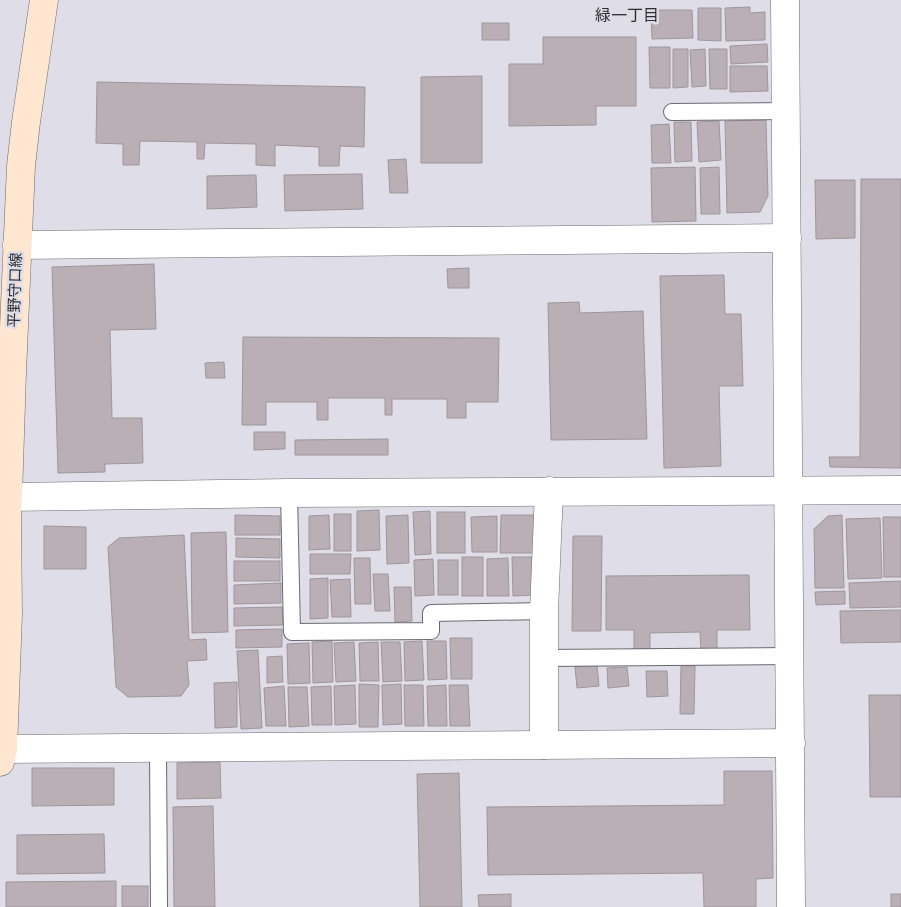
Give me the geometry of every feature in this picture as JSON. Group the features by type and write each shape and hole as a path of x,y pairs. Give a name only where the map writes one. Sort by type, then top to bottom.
{"main road":[{"name":"平野守口線","path":"1,756 7,515 4,499 21,166 44,0"}],"street":[{"path":"785,0 792,907"},
{"path":"17,245 788,238"},
{"path":"4,499 289,493 901,490"},
{"path":"544,745 543,658 549,491"},
{"path":"1,756 158,748 791,742"}],"lane":[{"path":"672,112 787,110"},
{"path":"289,493 292,632 431,631 430,613 544,612"},
{"path":"543,658 789,656"},
{"path":"158,748 159,907"}],"building":[{"path":"750,7 750,13 765,12 765,40 726,41 725,8"},
{"path":"698,8 721,8 721,41 698,40"},
{"path":"651,10 692,10 693,38 652,39"},
{"path":"482,23 509,23 509,40 482,40"},
{"path":"543,37 636,37 636,106 596,106 596,125 509,126 509,64 543,64"},
{"path":"767,44 768,62 731,64 730,46"},
{"path":"649,47 670,47 670,88 650,88"},
{"path":"673,49 688,49 688,87 673,88"},
{"path":"705,49 706,86 692,87 690,50"},
{"path":"709,49 727,49 727,89 710,89"},
{"path":"730,66 767,66 768,91 730,92"},
{"path":"482,76 482,163 421,163 421,77"},
{"path":"97,82 365,87 364,147 340,146 339,166 319,166 319,147 275,145 275,166 256,165 256,144 205,143 204,159 197,159 197,142 140,141 139,165 123,165 123,144 96,143"},
{"path":"766,120 768,196 760,212 727,213 725,121"},
{"path":"719,121 721,160 699,162 697,122"},
{"path":"674,122 691,122 692,161 675,162"},
{"path":"669,124 671,163 652,163 651,125"},
{"path":"406,159 408,193 390,193 388,160"},
{"path":"695,167 696,221 652,222 651,168"},
{"path":"719,167 720,214 701,214 700,168"},
{"path":"362,174 363,209 285,211 284,175"},
{"path":"256,175 257,207 207,209 207,176"},
{"path":"861,179 901,179 901,468 830,467 829,457 860,457"},
{"path":"815,180 855,180 855,238 816,239"},
{"path":"154,264 156,329 110,330 112,418 142,418 143,463 105,464 105,472 58,473 52,267"},
{"path":"469,268 469,288 448,288 447,269"},
{"path":"724,275 725,314 741,314 743,386 719,386 721,466 664,468 660,276"},
{"path":"579,302 580,313 643,311 647,439 551,440 548,303"},
{"path":"243,337 499,338 498,402 466,402 466,418 447,418 447,399 392,399 392,415 385,415 385,398 328,398 328,420 317,420 317,402 266,402 266,425 242,425"},
{"path":"224,362 225,378 206,378 205,363"},
{"path":"254,432 285,432 285,449 254,450"},
{"path":"388,439 388,455 295,455 295,440"},
{"path":"379,510 380,550 357,551 357,511"},
{"path":"430,511 431,554 415,555 413,512"},
{"path":"437,512 465,512 465,553 437,553"},
{"path":"334,514 351,514 351,551 334,551"},
{"path":"235,515 280,516 280,535 235,535"},
{"path":"329,515 330,549 309,550 309,516"},
{"path":"408,515 409,563 387,564 386,516"},
{"path":"501,515 535,515 535,553 500,553"},
{"path":"842,515 844,588 815,588 814,529 828,516"},
{"path":"497,516 497,552 472,552 471,517"},
{"path":"883,517 901,517 901,577 884,577"},
{"path":"880,518 882,578 848,579 846,519"},
{"path":"44,526 86,527 86,569 44,569"},
{"path":"226,532 228,632 192,633 191,533"},
{"path":"184,535 189,640 206,639 207,660 187,661 189,685 181,696 128,697 116,687 108,547 119,538"},
{"path":"573,536 602,536 601,631 572,631"},
{"path":"236,538 280,539 280,558 236,557"},
{"path":"310,554 351,554 350,574 310,574"},
{"path":"462,557 483,557 483,596 462,596"},
{"path":"512,557 533,557 534,595 513,596"},
{"path":"354,558 370,558 371,604 355,604"},
{"path":"508,558 509,596 487,596 487,559"},
{"path":"433,559 434,595 415,596 414,560"},
{"path":"438,560 458,560 458,595 438,595"},
{"path":"234,561 280,561 280,581 234,581"},
{"path":"373,574 388,574 390,611 375,611"},
{"path":"749,575 750,630 717,630 717,651 701,651 700,632 650,633 650,650 634,651 634,630 606,630 606,576"},
{"path":"328,578 328,618 310,619 310,579"},
{"path":"350,579 351,617 332,617 330,580"},
{"path":"901,581 901,607 850,608 849,583"},
{"path":"281,583 281,603 234,604 234,585"},
{"path":"394,587 411,587 412,621 395,622"},
{"path":"845,591 845,604 816,605 815,592"},
{"path":"282,607 283,625 234,626 234,608"},
{"path":"901,610 901,642 841,643 840,611"},
{"path":"282,629 282,647 236,648 236,630"},
{"path":"450,638 472,638 472,679 451,679"},
{"path":"332,641 333,682 313,683 312,642"},
{"path":"422,641 424,680 405,681 404,642"},
{"path":"427,641 446,641 447,679 428,680"},
{"path":"354,642 356,681 336,682 334,643"},
{"path":"378,642 379,681 360,681 359,643"},
{"path":"381,642 400,642 402,681 383,682"},
{"path":"309,643 310,683 288,684 287,644"},
{"path":"258,650 262,728 241,729 237,651"},
{"path":"282,656 283,682 267,683 267,657"},
{"path":"597,665 599,686 577,688 575,667"},
{"path":"681,666 695,666 694,714 680,714"},
{"path":"627,667 629,686 608,688 607,668"},
{"path":"646,671 667,671 668,696 647,697"},
{"path":"237,682 237,727 215,728 214,683"},
{"path":"359,684 379,685 378,727 359,727"},
{"path":"401,684 402,724 383,725 382,685"},
{"path":"355,685 356,724 335,725 334,686"},
{"path":"404,685 423,685 424,726 405,726"},
{"path":"446,685 447,726 428,726 427,686"},
{"path":"449,685 468,685 470,726 450,726"},
{"path":"284,686 286,726 266,726 264,688"},
{"path":"331,686 332,725 312,725 311,687"},
{"path":"288,687 307,687 309,726 289,727"},
{"path":"869,695 901,695 901,797 870,797"},
{"path":"220,762 221,798 177,799 177,763"},
{"path":"32,768 114,768 114,805 32,806"},
{"path":"724,771 772,771 773,878 756,879 756,907 704,907 703,873 488,875 487,807 724,805"},
{"path":"459,773 462,907 420,907 417,774"},
{"path":"213,806 215,907 174,907 173,807"},
{"path":"104,834 105,873 17,874 17,835"},
{"path":"116,881 116,907 6,907 6,882"},
{"path":"122,886 148,886 148,907 122,907"},
{"path":"511,894 511,907 479,907 478,895"},
{"path":"891,894 901,894 901,907 891,907"}],"district":[{"name":"緑一丁目","path":"627,15"}]}
